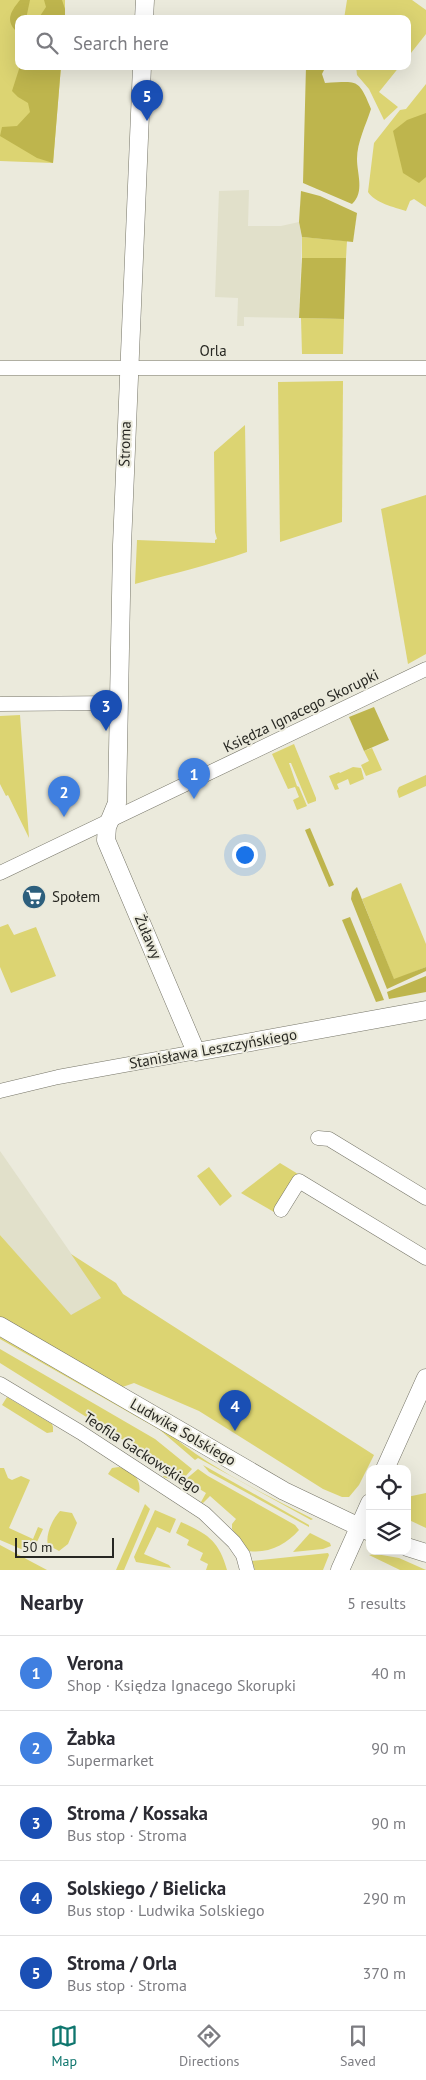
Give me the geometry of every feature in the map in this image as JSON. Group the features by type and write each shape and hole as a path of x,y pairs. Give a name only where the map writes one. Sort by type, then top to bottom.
{"street":[{"path":"144,0 144,15"},
{"name":"Stroma","path":"110,821 117,803 121,572 142,70"},
{"name":"Orla","path":"0,368 426,368"},
{"name":"Księdza Ignacego Skorupki","path":"0,873 426,669"},
{"path":"0,704 118,703"},
{"name":"Żuławy","path":"110,821 106,832 108,844 196,1052"},
{"name":"Stanisława Leszczyńskiego","path":"0,1091 58,1077 426,1010"},
{"path":"318,1138 330,1139 426,1198"},
{"path":"282,1210 300,1181 426,1258"},
{"name":"Ludwika Solskiego","path":"0,1326 284,1491 364,1529"},
{"path":"387,1465 426,1378"},
{"name":"Teofila Gackowskiego","path":"0,1384 80,1432 204,1513 234,1542 243,1555 247,1570"},
{"path":"340,1570 364,1529 368,1510"},
{"path":"411,1548 426,1553"}],"shaded area":[{"path":"0,0 65,0 65,15 15,15 15,70 61,70 53,163 0,161"},
{"path":"20,0 30,0 27,15 15,15 15,30 10,22 12,11"},
{"path":"44,0 62,0 65,15 41,15 46,7"},
{"path":"347,0 412,0 426,10 426,34 411,53 411,15 345,15"},
{"path":"19,70 61,70 53,163 37,158 0,136 2,127 17,126 30,112 28,103 12,91"},
{"path":"306,70 324,70 322,74 325,83 350,82 359,86 371,109 358,146 358,194 352,204 303,183"},
{"path":"356,70 397,70 379,92 398,107 384,120 369,89 357,75"},
{"path":"426,84 426,207 414,199 410,201 406,211 380,202 368,192 374,143 400,110 406,109"},
{"path":"426,113 426,177 419,183 403,173 393,131 407,120"},
{"path":"249,190 248,226 281,226 299,222 302,237 299,318 244,317 244,326 237,326 238,298 215,297 219,191"},
{"path":"301,191 320,196 357,213 353,242 302,237 299,222"},
{"path":"302,237 347,241 346,258 302,258"},
{"path":"302,258 346,258 344,319 299,318"},
{"path":"301,318 344,319 343,354 302,354"},
{"path":"343,381 342,522 280,542 278,382"},
{"path":"245,425 247,552 135,584 137,540 215,543 217,539 215,532 214,452"},
{"path":"426,495 426,654 408,664 381,509"},
{"path":"374,707 389,740 364,751 349,717"},
{"path":"20,715 29,838 8,795 6,796 0,784 0,716"},
{"path":"294,744 316,798 316,801 308,804 291,763 289,763 297,786 307,806 297,810 293,800 299,797 295,787 288,789 272,754"},
{"path":"372,748 382,770 366,776 361,765 369,761 364,751"},
{"path":"353,767 361,768 364,779 350,785 348,779 337,784 339,789 335,790 329,776"},
{"path":"426,775 426,786 399,798 397,791 399,787"},
{"path":"310,828 334,885 329,887 305,830"},
{"path":"401,883 426,944 426,967 394,980 362,899"},
{"path":"357,887 394,979 426,967 426,971 387,989 351,899 352,892"},
{"path":"350,917 384,1000 376,1002 342,920"},
{"path":"8,924 14,935 36,927 56,976 11,993 0,967 0,927"},
{"path":"426,976 426,992 389,999 387,992"},
{"path":"0,1151 102,1298 71,1316 0,1235"},
{"path":"280,1163 298,1174 274,1212 241,1193"},
{"path":"209,1167 232,1196 220,1206 197,1176"},
{"path":"0,1235 71,1315 101,1298 71,1254 116,1283 123,1294 374,1455 369,1465 366,1465 366,1471 359,1485 349,1497 342,1497 323,1489 199,1411 134,1383 111,1391 0,1326"},
{"path":"0,1332 163,1428 197,1455 245,1484 198,1458 195,1460 160,1430 0,1339"},
{"path":"0,1349 155,1439 192,1469 184,1478 175,1472 170,1479 163,1477 168,1468 0,1363"},
{"path":"7,1397 52,1424 53,1432 47,1433 2,1405"},
{"path":"203,1465 309,1525 309,1527 209,1472"},
{"path":"119,1467 135,1476 140,1488 139,1493 108,1474 112,1468"},
{"path":"0,1468 4,1468 8,1478 12,1480 21,1476 30,1480 9,1528 33,1539 38,1527 43,1529 36,1544 28,1552 0,1540"},
{"path":"198,1469 295,1525 299,1530 289,1540 277,1547 256,1552 249,1551 232,1529 232,1524 236,1519 210,1496 203,1503 201,1502 206,1493 185,1480"},
{"path":"261,1492 313,1519 311,1520"},
{"path":"426,1493 426,1528 411,1521 411,1496"},
{"path":"145,1504 150,1509 124,1570 116,1570"},
{"path":"155,1510 176,1519 170,1533 157,1527 144,1554 169,1565 171,1568 136,1562 134,1557"},
{"path":"60,1511 72,1513 77,1523 68,1544 59,1551 48,1545 47,1541 50,1527"},
{"path":"181,1522 198,1530 216,1545 227,1570 206,1570 208,1564 200,1560 203,1553 187,1545 189,1540 176,1533"},
{"path":"310,1533 330,1543 331,1546 323,1549 293,1552"},
{"path":"0,1545 47,1570 0,1570"},
{"path":"328,1553 329,1555 323,1570 255,1570 252,1561"},
{"path":"369,1555 399,1558 426,1570 400,1570"}],"place":[{"name":"Stroma / Orla","path":"147,121"},
{"name":"Stroma / Kossaka","path":"106,731"},
{"name":"Verona","path":"194,799"},
{"name":"Żabka","path":"64,817"},
{"name":"Społem","path":"34,897"},
{"name":"Solskiego / Bielicka","path":"235,1431"}]}
